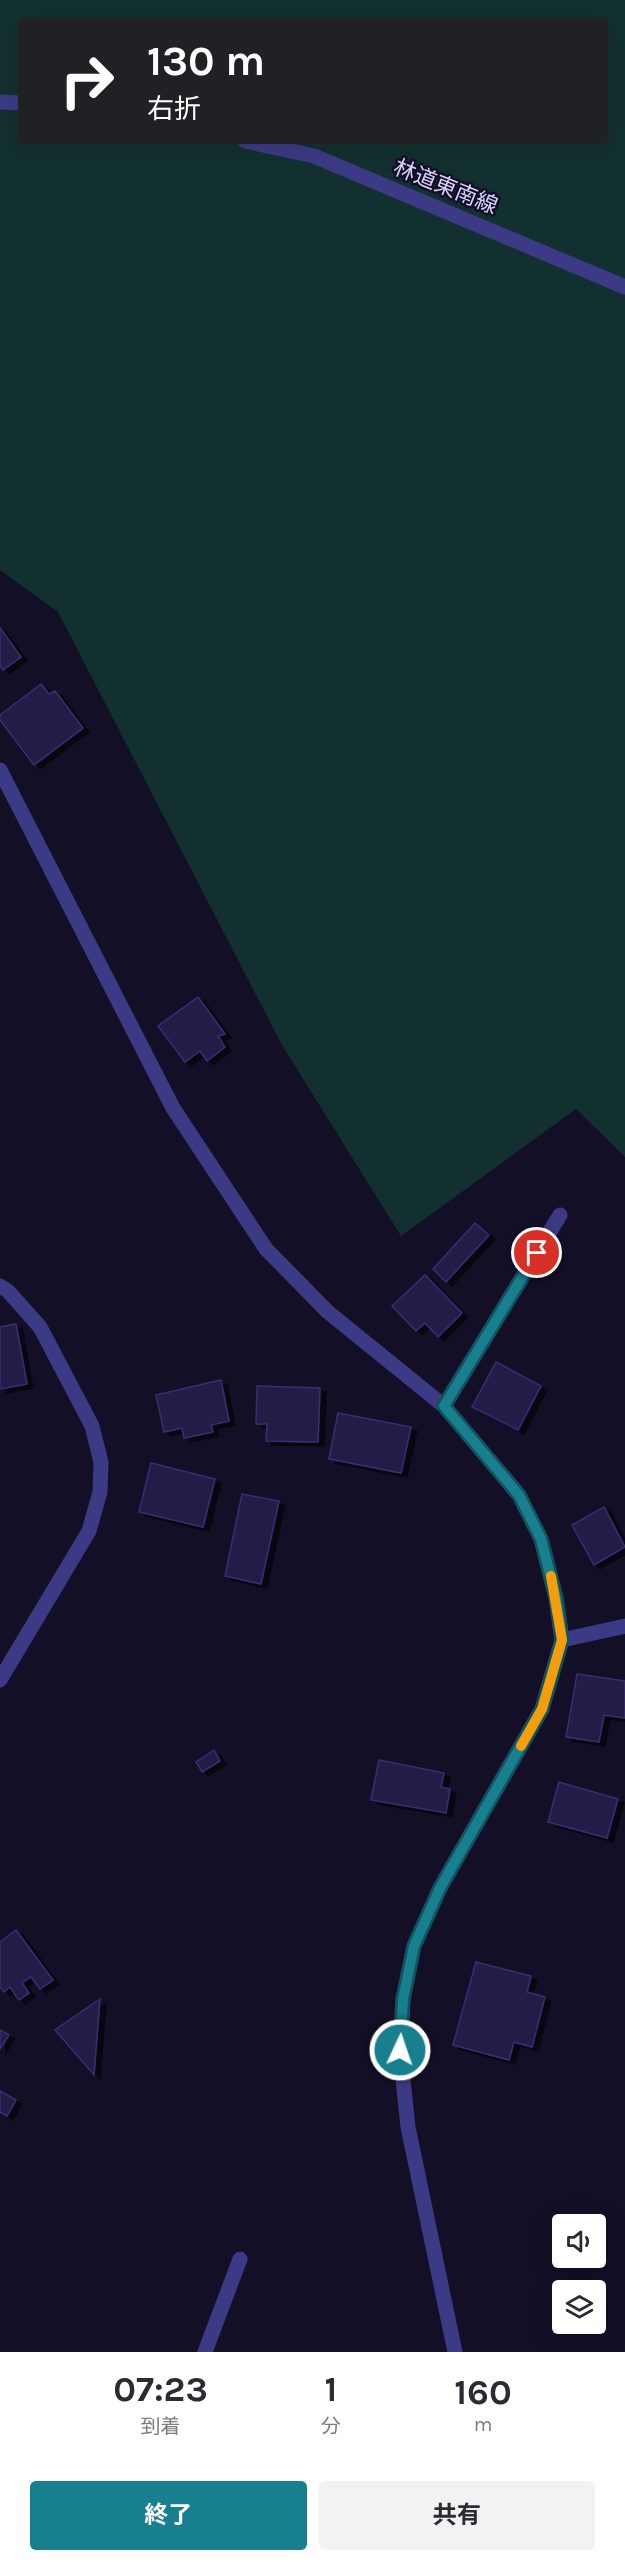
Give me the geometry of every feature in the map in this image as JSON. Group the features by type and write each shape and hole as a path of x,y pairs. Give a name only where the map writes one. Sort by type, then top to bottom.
{"street":[{"path":"0,102 18,103"},
{"name":"林道東南線","path":"259,144 314,156 625,287"},
{"path":"0,770 173,1108 234,1204 266,1249 328,1312 444,1406 519,1495 541,1539 556,1598 562,1640 542,1709 440,1888 414,1946 403,1999 400,2050 408,2127 455,2352"},
{"path":"444,1406 560,1215"},
{"path":"0,1286 8,1291 40,1327 92,1426 101,1462 100,1492 89,1531 0,1680"},
{"path":"562,1640 625,1626"},
{"path":"205,2352 240,2259"}],"green space":[{"path":"0,0 625,0 625,1157 576,1109 401,1236 282,1045 58,612 0,570"}],"building":[{"path":"0,628 21,657 3,670 0,666"},
{"path":"41,684 49,694 55,691 83,728 34,765 0,720 0,715"},
{"path":"198,997 225,1034 218,1036 225,1047 207,1061 200,1051 185,1062 158,1026"},
{"path":"475,1223 489,1235 446,1282 433,1269"},
{"path":"425,1275 462,1313 438,1337 425,1323 416,1331 392,1306"},
{"path":"16,1324 27,1384 0,1389 0,1327"},
{"path":"496,1362 541,1386 518,1430 472,1407"},
{"path":"221,1380 229,1421 211,1425 213,1432 184,1438 182,1428 164,1432 156,1395"},
{"path":"257,1386 320,1388 318,1442 266,1441 267,1424 256,1424"},
{"path":"338,1413 411,1427 401,1473 329,1459"},
{"path":"151,1463 215,1479 203,1527 139,1512"},
{"path":"242,1494 279,1501 261,1584 225,1576"},
{"path":"604,1507 625,1547 594,1565 572,1525"},
{"path":"577,1674 625,1681 625,1718 604,1715 599,1742 566,1737"},
{"path":"214,1750 220,1761 202,1772 196,1762"},
{"path":"379,1760 444,1773 441,1787 450,1789 446,1813 371,1800"},
{"path":"559,1782 618,1799 607,1838 548,1822"},
{"path":"16,1930 53,1980 40,1989 31,1977 22,1983 29,1993 19,2000 10,1987 4,1992 0,1987 0,1942"},
{"path":"476,1962 531,1976 527,1992 545,1997 532,2047 514,2042 509,2060 453,2045"},
{"path":"100,1999 94,2075 55,2030"},
{"path":"0,2030 9,2035 0,2049"},
{"path":"0,2091 16,2100 7,2116 0,2112"}],"slow traffic":[{"path":"521,1746 542,1709 562,1640 551,1576"}],"route":[{"path":"400,2050 403,1999 414,1946 440,1888 542,1709 562,1640 556,1598 541,1539 519,1495 444,1406 537,1253"}]}
